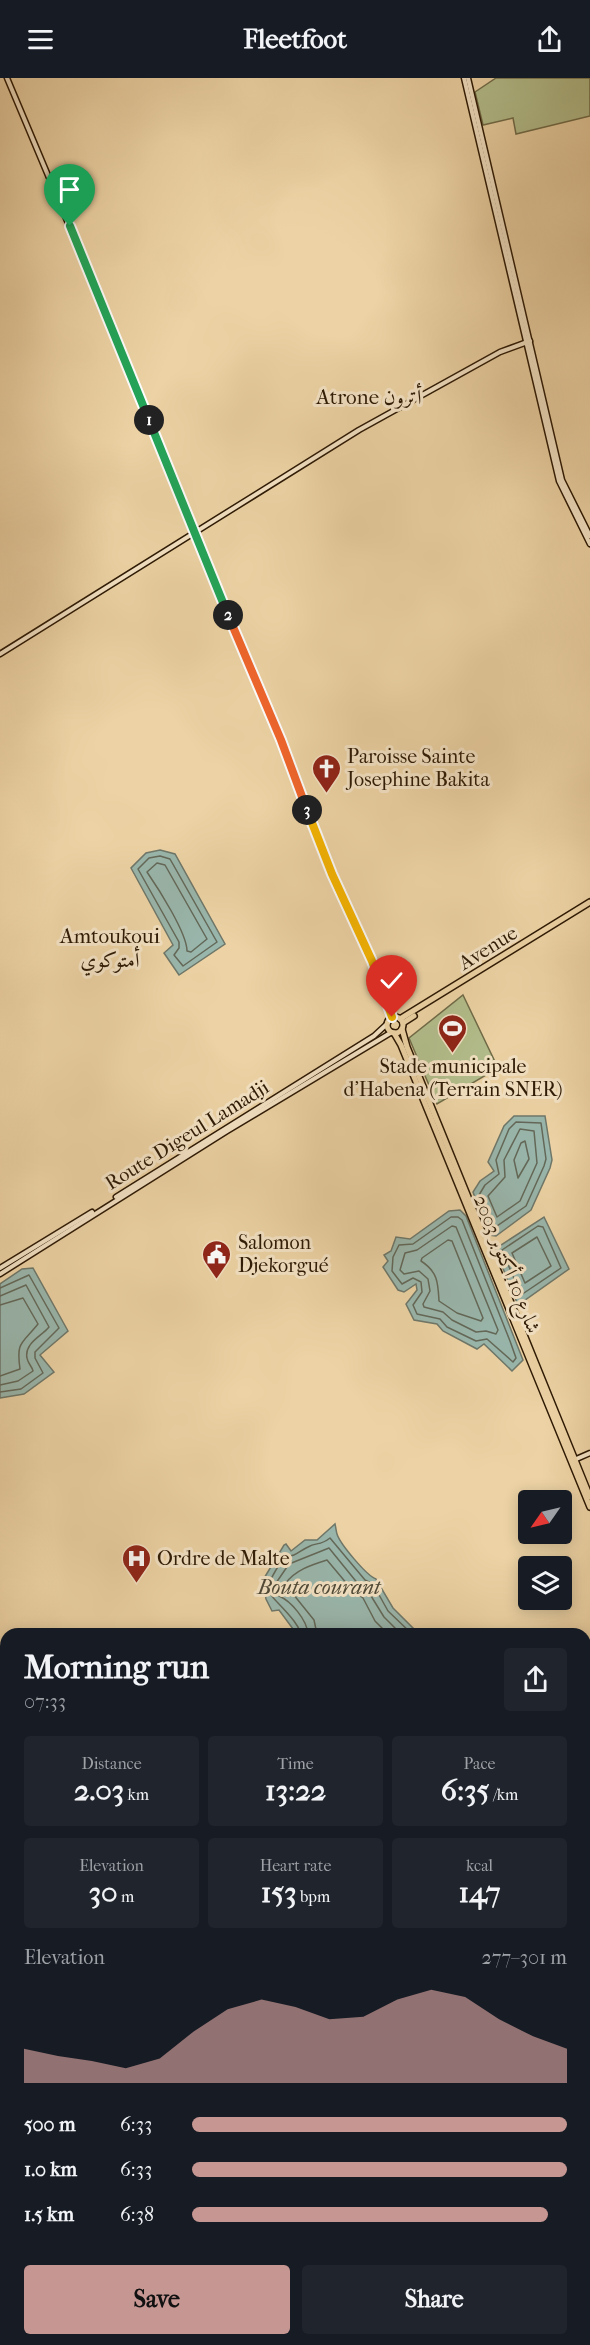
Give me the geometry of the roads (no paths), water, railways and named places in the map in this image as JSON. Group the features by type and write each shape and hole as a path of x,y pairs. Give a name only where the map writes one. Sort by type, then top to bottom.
{"highway":[{"path":"393,1033 402,1024 590,904"},
{"path":"388,1023 392,1017 402,1024"},
{"name":"شارع 10 أكتوبر 2003","path":"388,1023 401,1045 590,1497"},
{"name":"شارع 10 أكتوبر 2003","path":"402,1024 415,1068 573,1460 590,1508"}],"street":[{"path":"7,78 57,192 194,533 281,740 332,874 372,961 392,1017"},
{"path":"466,78 561,488 590,544"},
{"path":"0,654 359,430 500,352 527,342"},
{"path":"527,342 562,480 590,536"},
{"name":"Route Digeul Lamadji","path":"0,1268 365,1042 388,1023"},
{"path":"0,1274 227,1131 393,1033"},
{"path":"573,1460 590,1453"}],"water":[{"path":"160,850 175,854 225,944 179,975 164,953 173,945 131,868 146,853"},
{"path":"514,1116 545,1116 552,1160 531,1210 496,1236 489,1235 473,1192 480,1181 494,1171 488,1162 504,1126"},
{"path":"460,1210 466,1216 523,1360 512,1371 484,1344 477,1349 443,1331 437,1324 414,1320 406,1304 417,1290 416,1284 404,1292 398,1290 383,1267 388,1261 384,1255 391,1251 396,1237 410,1239 449,1211"},
{"path":"544,1217 569,1269 518,1305 495,1249"},
{"path":"33,1268 68,1331 40,1355 54,1372 24,1394 0,1398 0,1284 22,1269"},
{"name":"Bouta courant","path":"335,1524 339,1539 348,1552 376,1579 393,1608 413,1628 292,1628 279,1610 272,1611 266,1599 263,1580 284,1545 286,1544 291,1551 305,1540 317,1540"}],"place":[{"name":"Paroisse Sainte Josephine Bakita","path":"326,794"},
{"name":"Stade municipale d'Habena (Terrain SNER)","path":"453,1054"},
{"name":"Salomon Djekorgué","path":"217,1280"},
{"name":"Ordre de Malte","path":"136,1584"}],"district":[{"name":"Atrone أترون","path":"369,397"},
{"name":"Amtoukoui أمتوكوي","path":"110,948"}]}
